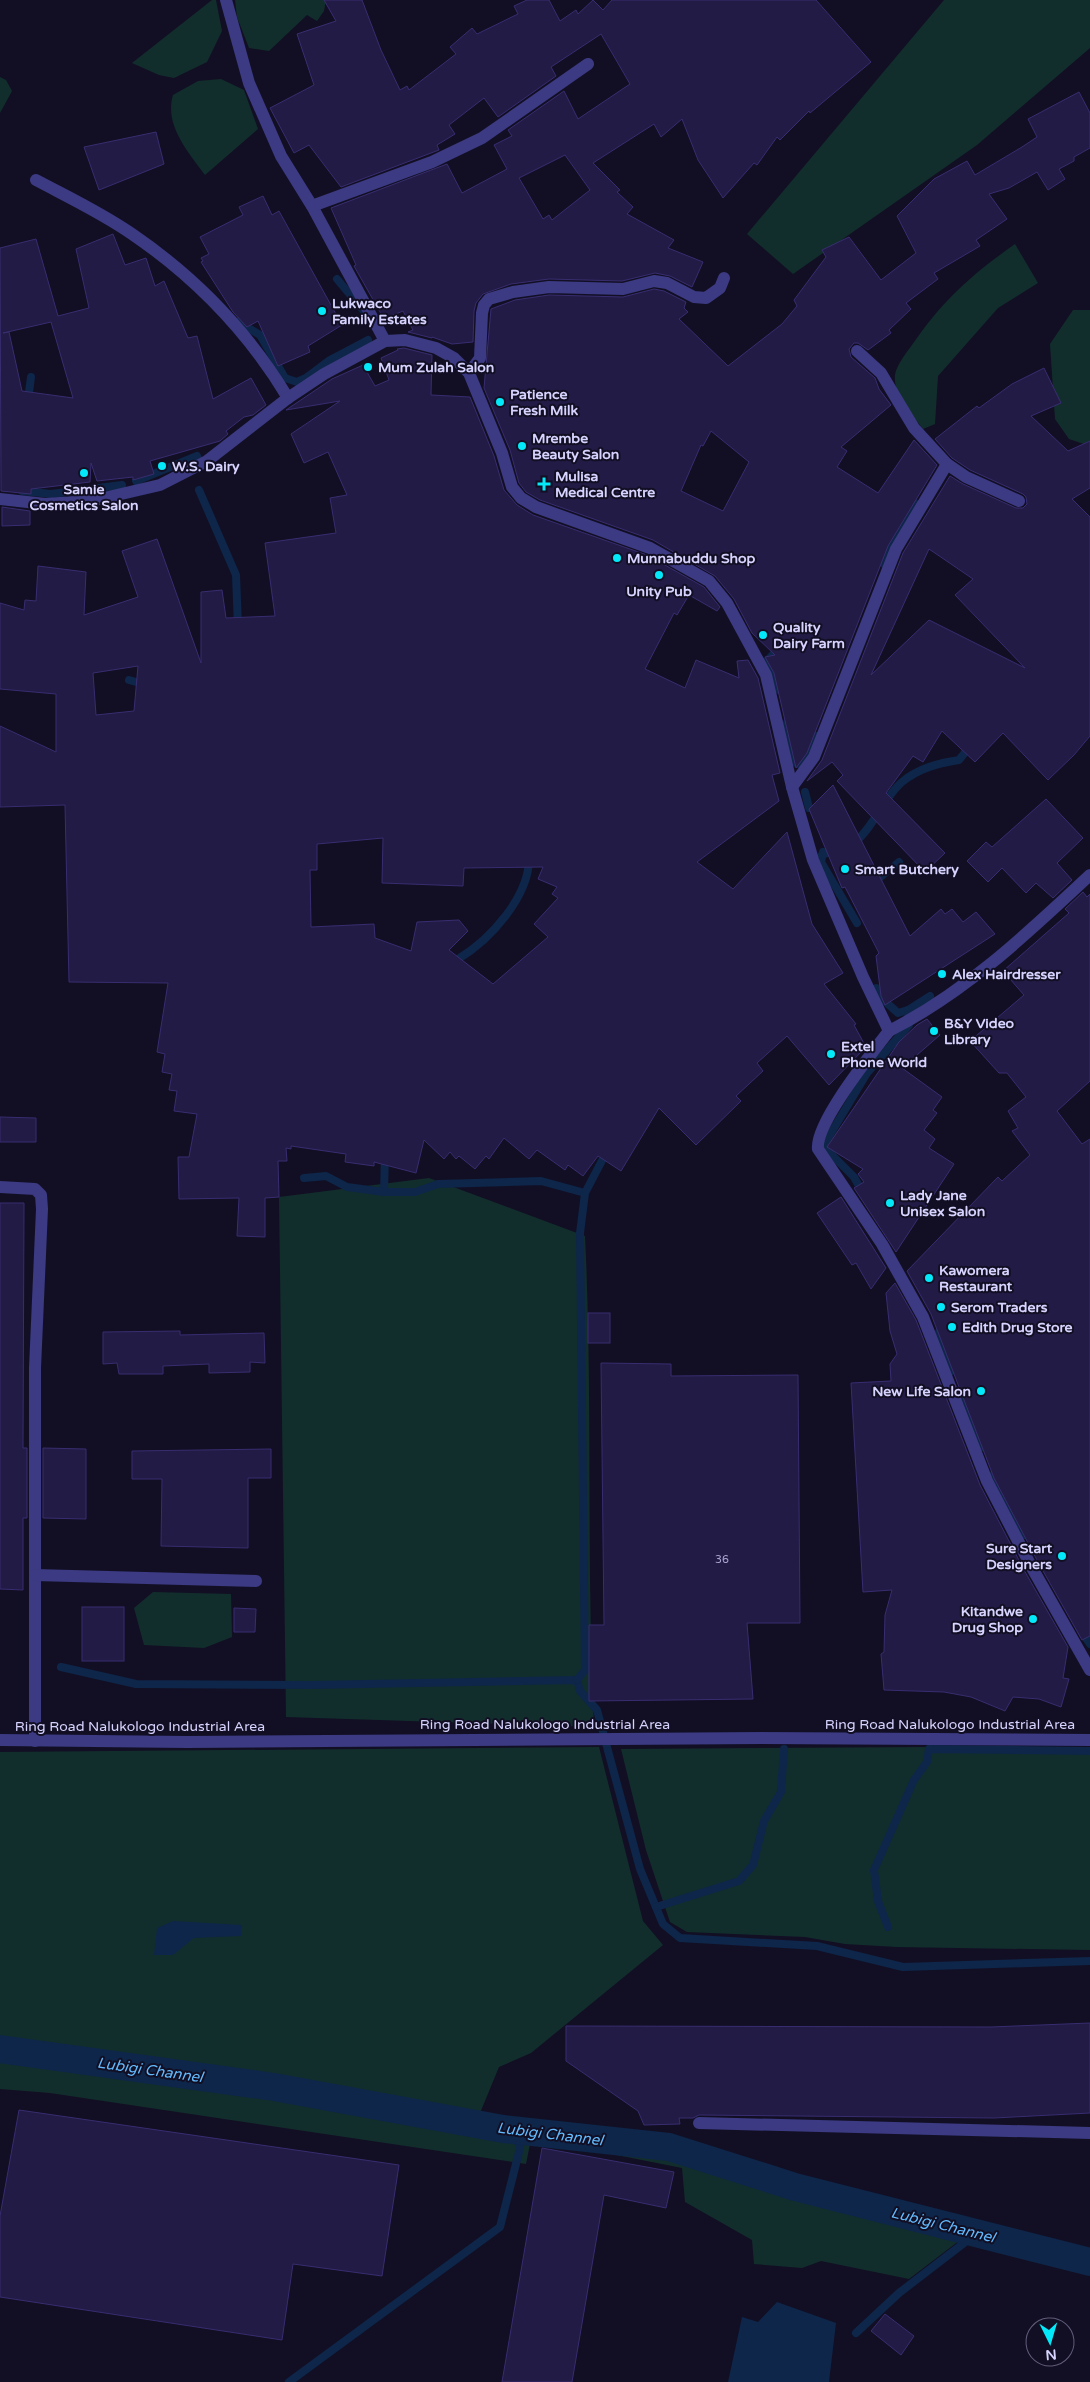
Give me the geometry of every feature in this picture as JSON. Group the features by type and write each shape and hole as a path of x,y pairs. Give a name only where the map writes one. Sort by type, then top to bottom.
{"street":[{"path":"226,0 249,83 281,156 312,206 385,341"},
{"path":"312,206 432,162 482,138 588,64"},
{"path":"36,180 131,234 178,268 217,305 272,371 288,398"},
{"path":"469,373 480,358 482,313 484,305 489,298 513,292 549,287 623,289 654,282 667,283 694,297 706,298 720,288 724,278"},
{"path":"0,499 44,504 91,501 160,485 207,461 288,398 324,374 385,341 405,340 436,348 454,358 469,373 502,453 512,487 521,498 536,507 650,548 709,581 720,593 755,651 766,675 792,787 819,874 863,977 889,1031"},
{"path":"857,351 881,373 914,428 947,464 966,477 1019,501"},
{"path":"792,787 814,757 896,549 947,464"},
{"path":"1090,875 992,964 918,1016 889,1031 847,1088 825,1124 817,1144 818,1149 882,1244 911,1295 931,1336 945,1377 987,1481 1090,1670"},
{"path":"0,1187 30,1187 41,1195 35,1368 36,1741"},
{"path":"35,1575 256,1581"},
{"name":"Ring Road Nalukologo Industrial Area","path":"0,1740 1090,1740"},
{"path":"699,2123 1090,2133"}],"green space":[{"path":"212,0 216,0 222,31 207,62 174,78 159,75 132,63"},
{"path":"235,0 326,0 324,11 317,21 307,15 269,51 249,48 237,17"},
{"path":"944,0 1090,0 1090,48 977,145 793,274 747,234"},
{"path":"0,77 6,80 12,91 0,113"},
{"path":"221,79 244,90 258,129 205,175 179,138 172,117 171,106 173,95 198,81"},
{"path":"1015,244 1038,283 998,308 938,376 935,424 923,429 904,404 897,390 895,375 897,368 923,329 946,302 984,267"},
{"path":"1073,310 1090,310 1090,446 1069,439 1055,419 1050,344"},
{"path":"429,1178 585,1236 589,1359 590,1604 594,1727 286,1717 279,1197"},
{"path":"153,1592 231,1594 232,1637 204,1648 144,1645 134,1608"},
{"path":"599,1747 643,1921 663,1945 531,2053 499,2067 480,2113 264,2074 0,2042 0,1752"},
{"path":"1090,1748 1090,1950 897,1947 845,1944 805,1937 687,1932 670,1922 646,1850 621,1749"},
{"path":"0,2058 194,2082 531,2139 526,2164 50,2093 0,2089"},
{"path":"546,2141 662,2151 789,2192 964,2237 909,2279 821,2261 802,2268 754,2264 752,2240 685,2202 682,2168"}],"water":[{"path":"173,1921 242,1925 241,1936 194,1938 173,1955 154,1955 157,1928"},
{"path":"777,2302 836,2323 829,2382 728,2382 742,2317 758,2322"}],"building":[{"path":"324,0 362,0 381,50 400,90 407,86 409,90 456,54 450,47 472,28 477,34 518,14 514,6 527,0 549,0 560,21 576,10 578,14 593,0 603,10 612,0 816,0 871,62 810,113 809,111 780,140 777,137 757,165 754,163 723,198 698,160 682,119 661,137 654,124 593,163 620,190 617,192 633,207 627,214 674,240 668,248 703,262 692,287 670,276 655,273 622,281 549,279 511,284 483,294 476,303 473,342 452,344 408,332 413,330 403,311 384,319 354,266 356,265 331,208 447,164 462,193 507,169 494,145 512,136 508,130 564,91 578,119 630,84 601,34 551,67 556,76 498,117 484,98 449,125 455,134 437,145 439,150 341,187 309,145 294,153 270,108 314,85 297,34 336,21","holes":["565,155 590,190 552,220 549,215 543,219 519,178"]},
{"path":"1079,92 1090,113 1090,148 1074,157 1074,161 1059,169 1065,179 1048,190 1037,172 1009,188 989,194 1007,219 976,240 980,246 934,273 938,279 906,303 911,309 889,330 891,333 868,350 858,343 854,343 849,349 851,357 875,378 879,389 891,405 841,447 847,451 837,467 878,493 914,440 937,465 888,546 807,753 796,768 774,673 765,657 775,655 752,633 734,599 715,576 653,540 540,500 526,492 519,483 510,450 484,388 491,309 515,300 549,295 623,297 654,289 664,291 686,302 684,308 688,312 679,319 728,366 782,324 797,306 794,300 826,257 822,250 849,237 881,280 916,253 897,216 934,179 967,161 975,175 1037,137 1028,119","holes":["711,431 749,462 723,511 681,491 701,445 703,446"]},
{"path":"156,132 164,164 99,190 84,147"},
{"path":"263,196 272,215 279,211 342,325 308,346 310,352 278,366 258,321 247,327 233,312 201,262 203,261 201,258 209,254 200,237 243,215 239,207"},
{"path":"113,234 125,265 146,258 155,286 164,281 188,338 197,336 213,399 251,378 266,405 253,415 244,417 226,431 228,434 220,441 150,461 154,474 133,480 133,477 97,481 91,463 90,482 31,489 31,494 1,491 0,248 36,239 58,316 89,308 76,249","holes":["51,322 73,398 22,391 9,332 3,333"]},
{"path":"404,348 432,355 431,395 470,397 494,456 504,490 517,505 533,515 647,555 704,587 720,607 717,611 689,595 677,615 674,613 645,669 685,688 696,660 739,678 737,661 748,660 758,678 780,773 772,775 779,801 697,862 733,889 787,832 812,924 843,973 824,984 856,1024 854,1025 866,1047 829,1085 787,1036 757,1063 763,1071 736,1096 741,1101 696,1145 659,1108 621,1171 598,1156 583,1176 568,1165 565,1170 537,1150 529,1159 504,1138 489,1159 486,1156 475,1169 459,1156 456,1159 450,1152 444,1159 424,1140 416,1173 374,1162 374,1166 345,1162 346,1154 291,1146 291,1149 286,1148 287,1161 278,1161 279,1197 265,1198 265,1237 237,1236 239,1198 179,1199 178,1157 189,1157 197,1114 174,1111 177,1091 169,1090 172,1074 162,1072 165,1054 157,1052 168,983 69,982 65,805 0,807 0,726 56,752 56,694 0,689 0,603 24,610 25,600 36,601 38,566 86,572 84,615 138,597 122,551 157,539 201,663 201,592 222,590 226,618 275,616 265,543 336,533 330,498 347,495 328,452 304,463 291,434 340,401 286,410 332,379 363,365 375,386 389,380 381,358 397,349","holes":["138,666 134,711 96,715 93,673","383,838 382,883 463,886 464,868 543,867 538,879 557,887 552,894 558,898 534,924 548,937 493,984 449,950 468,931 459,920 417,922 411,951 375,938 374,924 311,927 310,870 317,870 317,844"]},
{"path":"1044,368 1061,403 1031,416 1068,451 1090,441 1090,488 1072,499 1090,517 1090,736 1074,755 1048,780 1003,733 975,762 942,731 923,762 913,756 886,793 945,853 925,872 837,781 843,775 832,762 807,781 822,760 903,553 950,476 963,484 1016,508 1023,508 1027,504 1026,497 1023,494 970,470 952,458 935,439 977,406 979,408 1012,384","holes":["929,549 973,579 955,595 1025,668 929,620 871,675"]},
{"path":"2,507 30,511 30,525 2,526"},
{"path":"833,785 910,936 941,909 945,914 952,909 963,922 976,912 995,934 885,1005 881,996 876,956 879,953 845,887 842,888 809,809"},
{"path":"1046,799 1083,838 1057,863 1072,880 1053,898 1036,883 1026,893 1002,868 988,882 967,861 986,842 992,847"},
{"path":"1083,892 1087,897 1090,894 1090,1081 1057,1111 1082,1144 1090,1139 1090,1636 1082,1640 994,1478 931,1314 907,1271 998,1177 1002,1181 1030,1155 1012,1131 1018,1128 1008,1111 1026,1097 1007,1073 999,1073 970,1041 1024,995 1003,971 1069,913 1065,909"},
{"path":"927,1019 940,1035 902,1068 942,1097 933,1110 937,1113 924,1130 935,1139 929,1148 954,1164 896,1252 854,1188 864,1182 858,1174 863,1169 827,1147 899,1042 917,1025"},
{"path":"0,1117 36,1118 36,1142 0,1142"},
{"path":"841,1197 886,1268 871,1289 856,1263 852,1265 817,1213"},
{"path":"0,1203 24,1203 23,1448 27,1448 27,1518 23,1518 23,1590 0,1589"},
{"path":"895,1283 916,1320 980,1485 1024,1570 1068,1647 1063,1678 1069,1679 1061,1707 1039,1699 1013,1697 1005,1711 971,1697 944,1692 884,1690 881,1654 884,1652 885,1615 892,1590 863,1592 851,1383 891,1381 890,1364 897,1354 890,1331 886,1293"},
{"path":"588,1313 610,1313 610,1343 588,1343"},
{"path":"180,1331 180,1335 264,1333 265,1363 250,1362 250,1372 209,1373 209,1364 163,1366 163,1374 119,1374 117,1363 103,1364 103,1332"},
{"path":"601,1363 671,1364 671,1376 798,1375 800,1623 747,1623 753,1699 589,1701 589,1625 604,1625"},
{"path":"43,1448 86,1449 86,1519 43,1518"},
{"path":"271,1449 271,1478 248,1478 248,1548 161,1546 162,1479 132,1479 132,1451"},
{"path":"82,1607 124,1607 124,1661 82,1661"},
{"path":"234,1608 256,1609 255,1632 234,1632"},
{"path":"1090,2023 1090,2113 994,2118 699,2115 693,2118 679,2118 680,2124 644,2125 638,2111 566,2061 566,2026 991,2027"},
{"path":"19,2110 399,2165 382,2276 293,2264 282,2340 0,2297 0,2216"},
{"path":"542,2148 674,2172 666,2208 604,2195 572,2382 502,2382"},
{"path":"885,2314 914,2336 901,2355 871,2331"}],"waterway":[{"path":"337,279 363,310"},
{"path":"241,319 245,326 260,335 285,378 297,382 306,378 330,360 368,340"},
{"path":"28,400 31,377"},
{"path":"136,481 197,456 199,461"},
{"path":"22,491 51,494 122,485"},
{"path":"199,490 236,575 238,627"},
{"path":"884,564 890,546 914,502"},
{"path":"779,648 765,663 779,690"},
{"path":"129,680 147,685"},
{"path":"787,723 791,761 799,764 806,761 816,736"},
{"path":"854,843 867,829 902,782 915,773 929,767 959,760 967,750"},
{"path":"805,792 809,808"},
{"path":"822,855 836,850"},
{"path":"823,852 821,862 857,923"},
{"path":"458,959 483,941 506,916 523,887 528,872 529,857"},
{"path":"873,883 899,862"},
{"path":"876,988 878,995 898,1013 908,1010 930,996"},
{"path":"863,1193 854,1177 824,1147 867,1073 909,1025 908,1010"},
{"path":"577,1680 585,1670 580,1233 585,1193 607,1151"},
{"path":"385,1156 384,1192 415,1192 438,1184 541,1181 585,1193"},
{"path":"304,1178 326,1176 347,1187 384,1192"},
{"path":"939,1332 950,1372"},
{"path":"959,1394 983,1447"},
{"path":"994,1474 1006,1505 1025,1535"},
{"path":"1081,1631 1090,1644"},
{"path":"61,1667 136,1684 312,1685 577,1680 580,1691 597,1710 640,1869 663,1924 680,1938 817,1946 903,1967 1090,1961"},
{"path":"656,1907 739,1881 753,1865 764,1821 781,1792 784,1749"},
{"path":"888,1927 878,1901 874,1870 914,1780 927,1762 929,1749 1090,1751"},
{"name":"Lubigi Channel","path":"0,2049 274,2087 503,2129 669,2147 795,2187 1090,2262"},
{"path":"289,2382 500,2227 520,2148 514,2130"},
{"path":"856,2333 899,2293 977,2233"}],"place":[{"name":"Lukwaco Family Estates","path":"322,311"},
{"name":"Mum Zulah Salon","path":"368,367"},
{"name":"Patience Fresh Milk","path":"500,402"},
{"name":"Mrembe Beauty Salon","path":"522,446"},
{"name":"W.S. Dairy","path":"162,466"},
{"name":"Samie Cosmetics Salon","path":"84,473"},
{"name":"Mulisa Medical Centre","path":"544,484"},
{"name":"Munnabuddu Shop","path":"617,558"},
{"name":"Unity Pub","path":"659,575"},
{"name":"Quality Dairy Farm","path":"763,635"},
{"name":"Smart Butchery","path":"845,869"},
{"name":"Alex Hairdresser","path":"942,974"},
{"name":"B&Y Video Library","path":"934,1031"},
{"name":"Extel Phone World","path":"831,1054"},
{"name":"Lady Jane Unisex Salon","path":"890,1203"},
{"name":"Kawomera Restaurant","path":"929,1278"},
{"name":"Serom Traders","path":"941,1307"},
{"name":"Edith Drug Store","path":"952,1327"},
{"name":"New Life Salon","path":"981,1391"},
{"name":"Sure Start Designers","path":"1062,1556"},
{"name":"Kitandwe Drug Shop","path":"1033,1619"}]}
